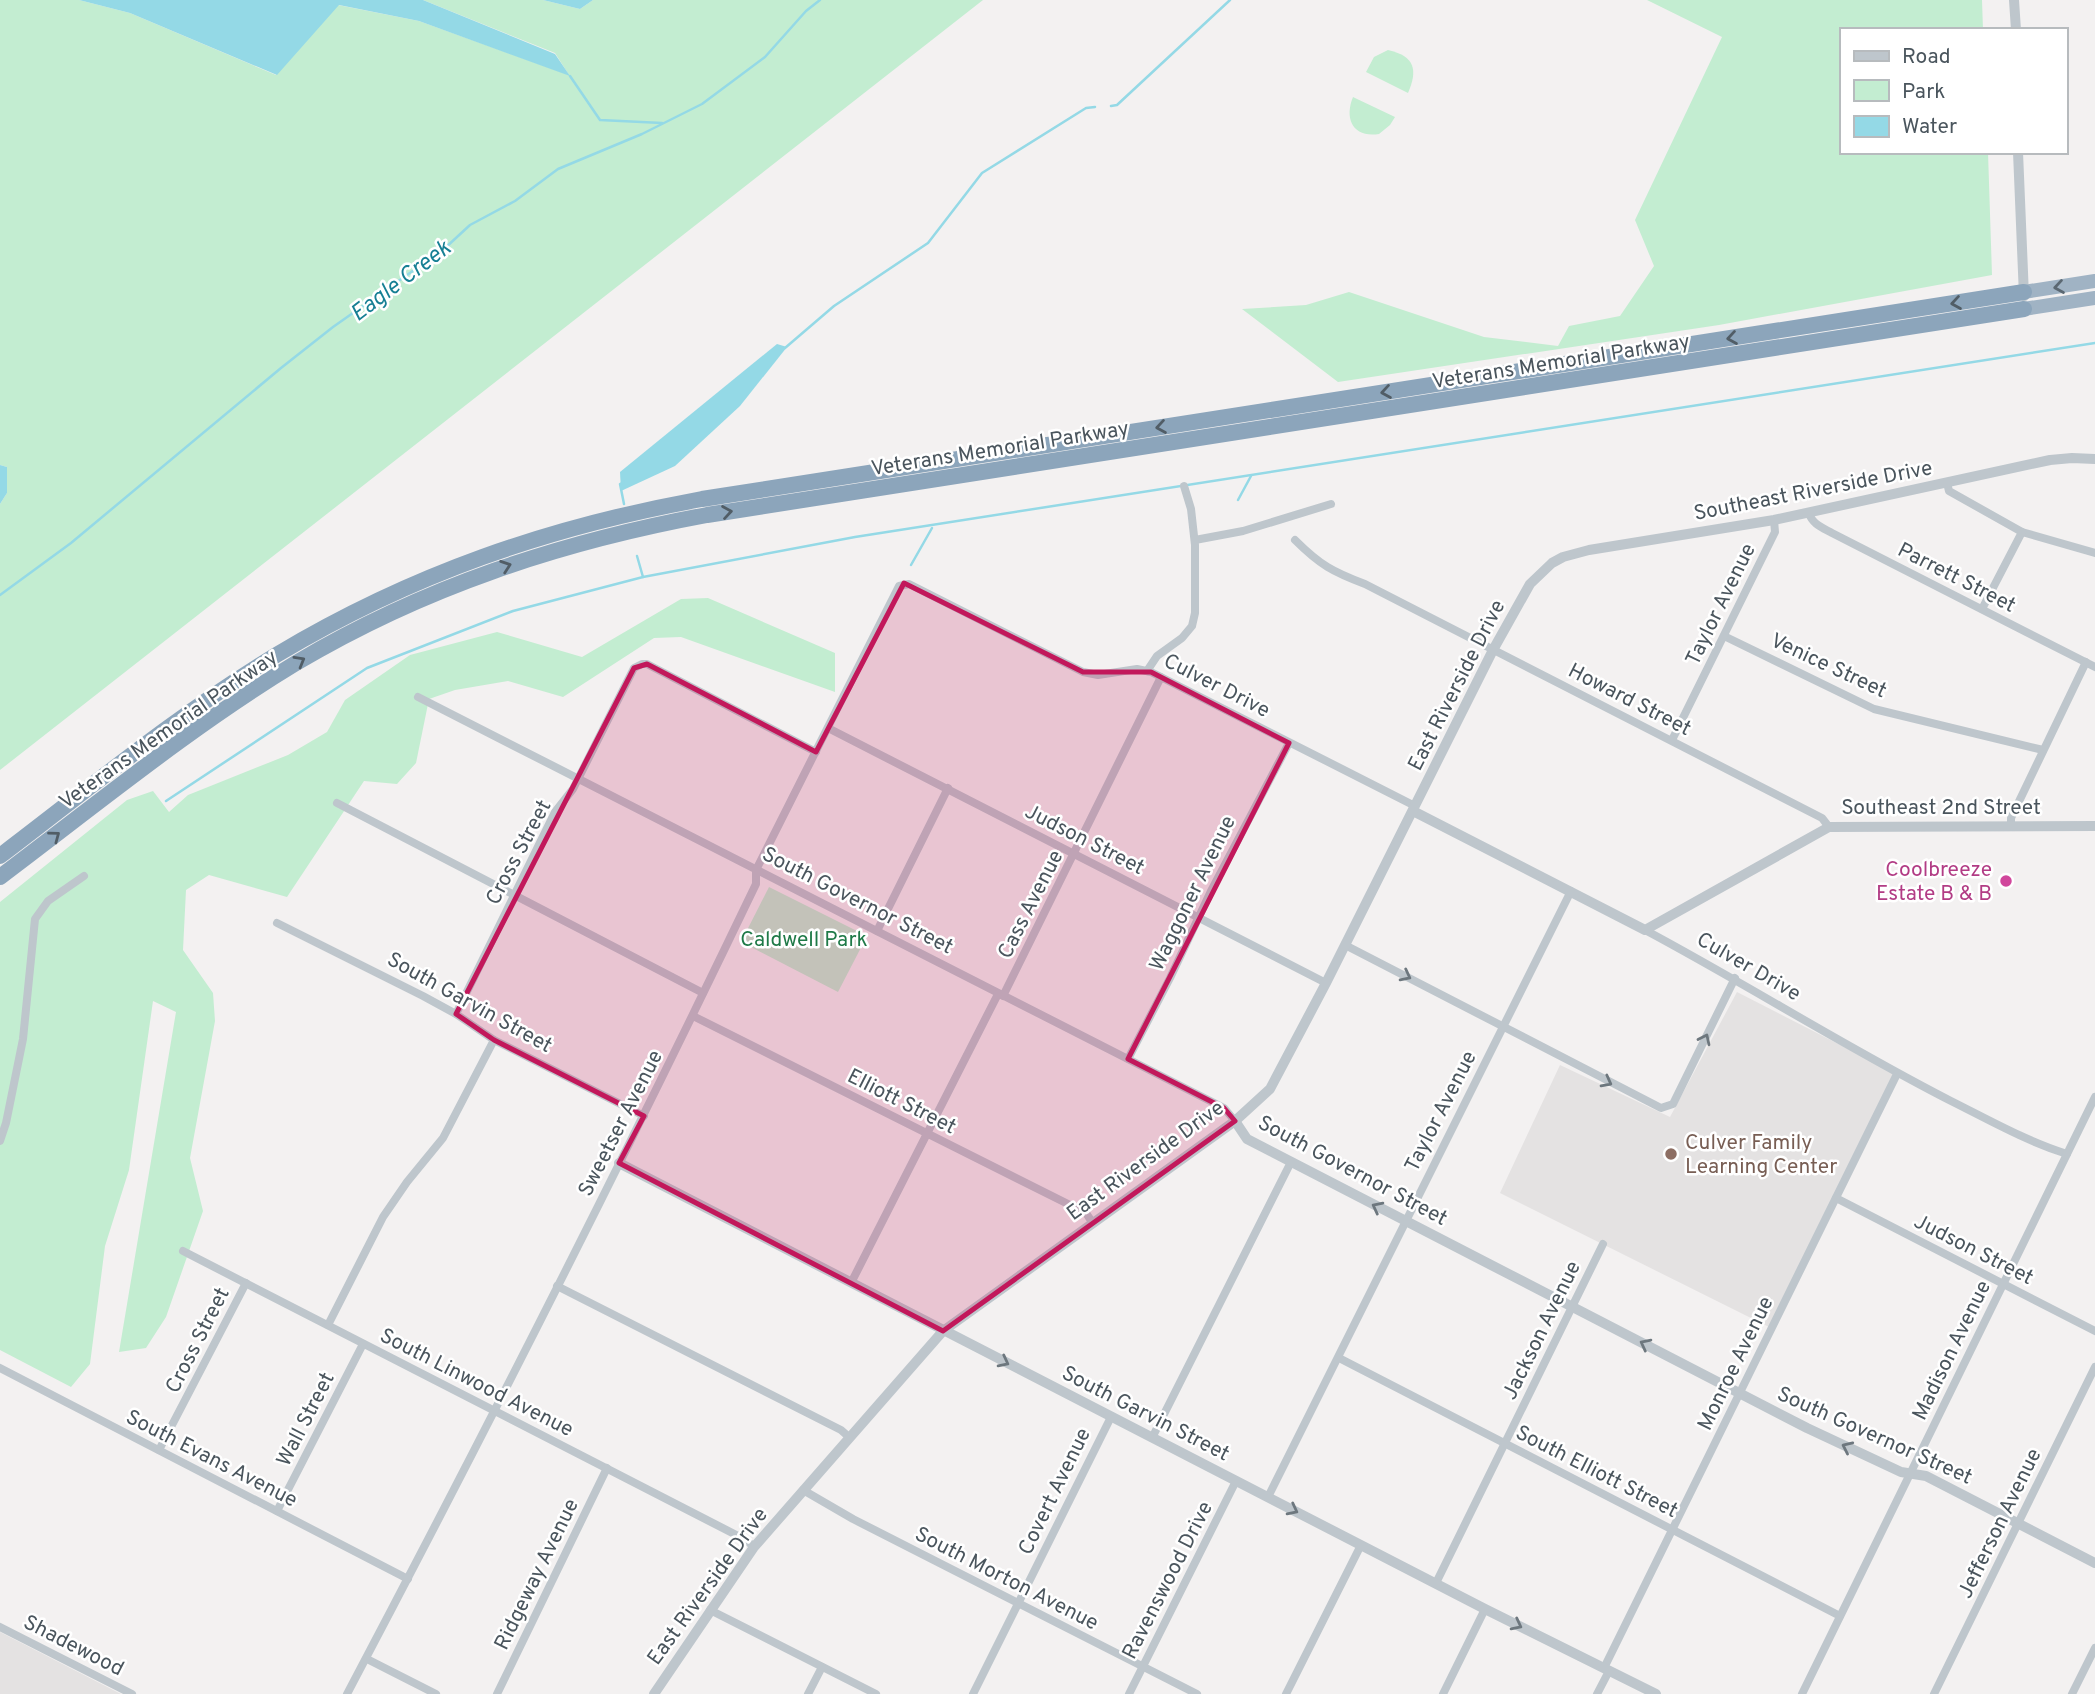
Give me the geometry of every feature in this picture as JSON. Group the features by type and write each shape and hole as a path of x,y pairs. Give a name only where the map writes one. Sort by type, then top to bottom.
{"highway":[{"name":"Veterans Memorial Parkway","path":"0,856 191,711 318,631 437,573 500,549 584,523 702,499 2095,281"},
{"name":"Veterans Memorial Parkway","path":"0,877 187,736 298,662 403,607 445,589 579,542 626,530 721,513 2095,298"}],"street":[{"path":"2014,0 2016,28"},
{"path":"2018,154 2024,309"},
{"name":"Southeast Riverside Drive","path":"1541,572 1563,557 1589,550 1774,520 2050,460 2095,459"},
{"path":"1947,483 1949,491 2022,532 2095,554"},
{"path":"1147,671 1157,656 1182,638 1192,626 1195,612 1195,540 1191,509 1184,486"},
{"path":"1195,540 1243,531 1331,503"},
{"name":"Parrett Street","path":"1809,513 1816,524 1832,533 2095,667"},
{"name":"Taylor Avenue","path":"1672,740 1775,532 1774,520"},
{"path":"1982,609 2022,532"},
{"name":"Howard Street","path":"1295,540 1318,563 1334,572 1365,584 1672,740 1822,818 1829,827"},
{"name":"East Riverside Drive","path":"653,1694 754,1547 943,1331 1235,1121 1270,1088 1326,983 1493,650 1530,584 1541,572"},
{"name":"Sweetser Avenue","path":"347,1694 644,1116 756,884 756,870 895,591 904,583 922,592"},
{"name":"Culver Drive","path":"922,592 1083,672 1098,675 1137,669 1161,677 1735,978 1897,1073 2039,1145 2067,1154"},
{"name":"Venice Street","path":"1724,636 1874,709 2043,750"},
{"path":"2011,826 2011,818 2086,662"},
{"name":"Cross Street","path":"456,1014 555,812 573,789 633,670 647,664 816,752"},
{"name":"Cass Avenue","path":"851,1283 1075,853 1161,677"},
{"name":"South Governor Street","path":"418,697 1224,1108 1247,1139 1405,1221 1807,1428 1901,1472 1926,1476 2095,1563"},
{"name":"Judson Street","path":"828,728 1326,983"},
{"name":"Waggoner Avenue","path":"1128,1059 1289,743"},
{"path":"877,931 948,788"},
{"path":"337,803 703,993"},
{"name":"Southeast 2nd Street","path":"1645,930 1829,827 2095,825"},
{"path":"0,1141 23,1039 35,919 48,901 84,876"},
{"name":"Taylor Avenue","path":"1268,1497 1571,891"},
{"name":"South Garvin Street","path":"277,923 456,1014 495,1040 644,1116"},
{"path":"1345,944 1661,1108 1670,1107 1675,1099 1735,978"},
{"name":"Elliott Street","path":"693,1016 1086,1213 1092,1222"},
{"path":"328,1325 383,1217 443,1138 495,1040"},
{"name":"Monroe Avenue","path":"1597,1694 1606,1669 1672,1530 1897,1073"},
{"name":"Madison Avenue","path":"1802,1694 2095,1097"},
{"path":"1152,1438 1291,1162"},
{"name":"South Garvin Street","path":"619,1163 1485,1609 1656,1694"},
{"name":"Judson Street","path":"1836,1198 2095,1331"},
{"name":"Jackson Avenue","path":"1436,1583 1603,1244"},
{"name":"South Linwood Avenue","path":"183,1251 746,1540 754,1547"},
{"name":"Cross Street","path":"159,1450 246,1283"},
{"path":"557,1286 841,1430 849,1437"},
{"name":"Wall Street","path":"277,1511 363,1344"},
{"name":"South Elliott Street","path":"1339,1358 1840,1616"},
{"name":"Jefferson Avenue","path":"1934,1694 2095,1367"},
{"name":"South Evans Avenue","path":"0,1368 408,1579"},
{"name":"Covert Avenue","path":"973,1694 1111,1417"},
{"name":"Ridgeway Avenue","path":"497,1694 607,1468"},
{"name":"Ravenswood Drive","path":"1129,1694 1236,1481"},
{"name":"South Morton Avenue","path":"803,1490 853,1519 1197,1694"},
{"path":"1286,1694 1361,1545"},
{"path":"1443,1694 1485,1609"},
{"path":"710,1610 876,1694"},
{"name":"Shadewood","path":"0,1627 132,1694"},
{"path":"2072,1694 2095,1648"},
{"path":"367,1659 436,1694"},
{"path":"808,1694 822,1667"}],"highlighted area":[{"path":"904,583 1083,672 1151,672 1289,743 1128,1059 1224,1108 1235,1121 943,1331 619,1163 644,1116 494,1040 456,1014 634,668 647,664 816,752"}],"shaded area":[{"path":"1737,992 1897,1074 1771,1328 1500,1193 1560,1065 1670,1117"},
{"path":"0,1632 121,1694 0,1694"}],"green space":[{"path":"0,0 79,0 130,13 276,75 338,5 419,21 569,75 555,53 423,0 543,0 580,9 593,0 983,0 0,770 0,504 7,493 7,467 0,465"},
{"path":"1647,0 1982,0 1983,28 1840,28 1840,154 1988,154 1992,275 1719,325 1338,382 1242,309 1306,305 1349,292 1484,337 1558,346 1569,326 1620,316 1654,266 1635,220 1722,37"},
{"path":"1388,50 1404,56 1412,65 1413,77 1408,93 1366,72 1374,57"},
{"path":"1353,97 1395,117 1379,134 1363,133 1357,130 1350,119"},
{"path":"708,598 835,653 835,692 681,637 654,638 563,697 508,681 455,690 429,699 416,763 397,784 364,781 287,897 209,875 186,890 183,950 213,993 215,1021 190,1158 203,1211 166,1317 146,1348 119,1352 176,1012 153,1001 129,1170 105,1246 90,1364 71,1387 0,1350 0,902 127,800 153,791 169,812 188,795 288,755 327,732 345,700 410,655 497,632 582,657 681,599"},
{"name":"Caldwell Park","path":"769,887 867,936 838,992 741,942"}],"water":[{"path":"79,0 423,0 555,54 570,76 419,21 339,5 277,75 130,13"},
{"path":"543,0 593,0 580,9"},
{"path":"777,344 787,347 740,406 675,466 621,491 620,472"},
{"path":"0,465 7,467 7,493 0,504"}],"waterway":[{"name":"Eagle Creek","path":"0,595 71,543 333,327 444,249 470,225 515,201 558,169 642,134 702,104 765,57 806,11 820,0"},
{"path":"1111,106 1117,105 1230,0"},
{"path":"570,76 600,120 662,123"},
{"path":"785,348 834,306 928,243 982,173 1086,108 1095,107"},
{"path":"166,801 367,668 513,611 643,577 855,537 2095,343"},
{"path":"1238,500 1251,476"},
{"path":"624,482 620,484 624,504"},
{"path":"911,565 932,528"},
{"path":"637,556 643,577"}],"place":[{"name":"Coolbreeze Estate B & B","path":"2006,881"},
{"name":"Culver Family Learning Center","path":"1671,1154"}]}
